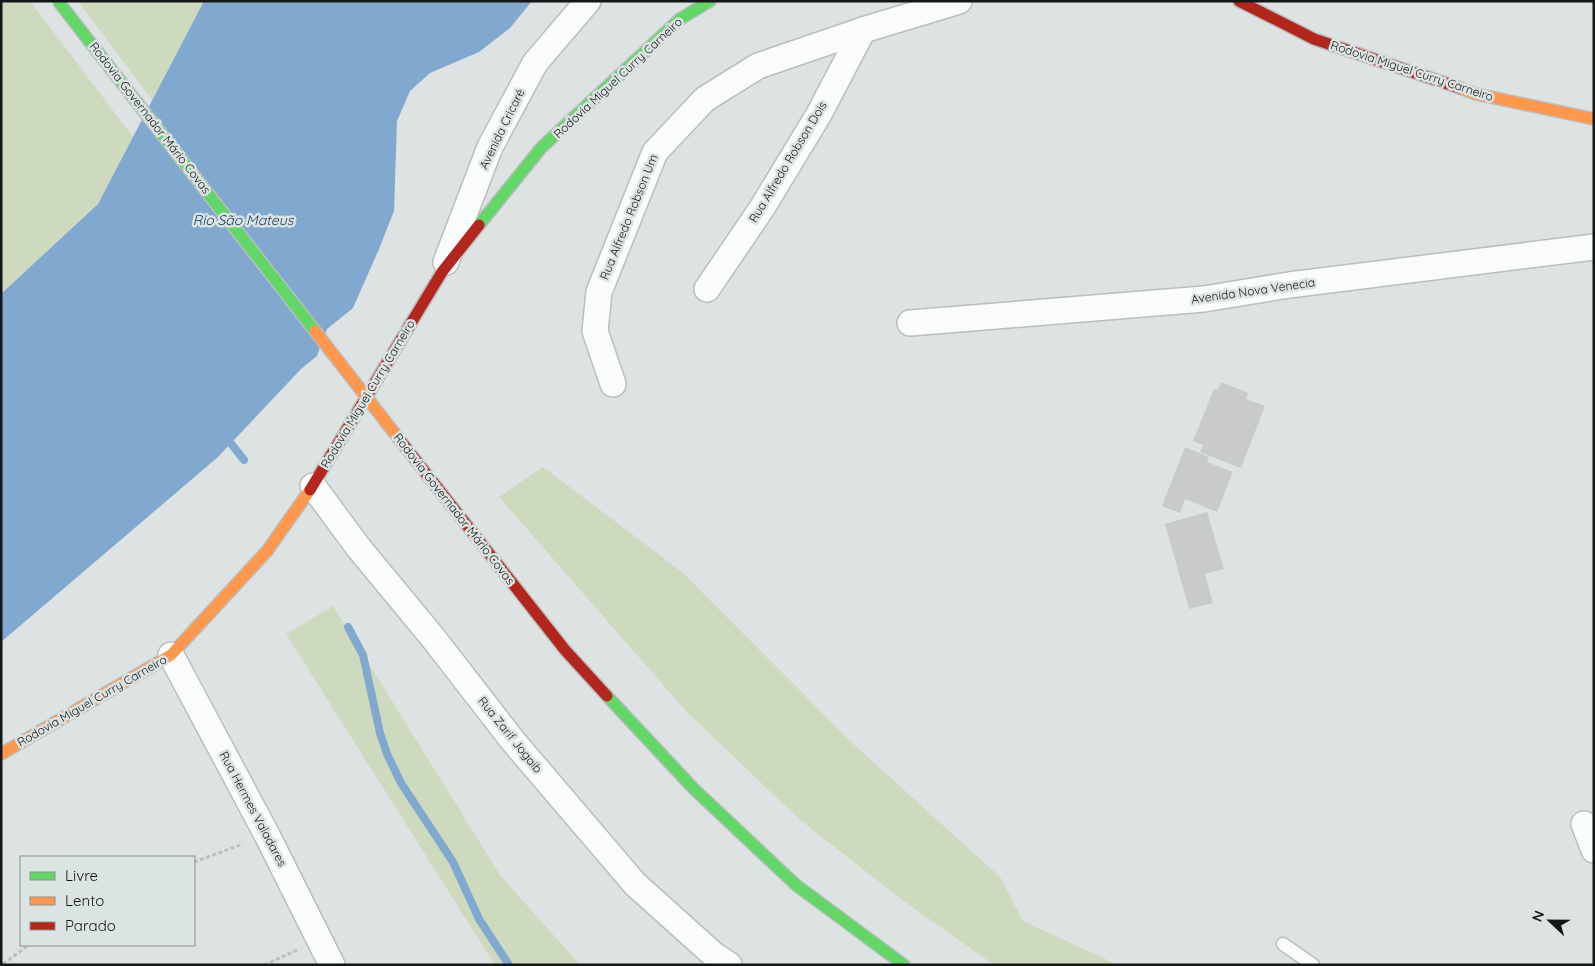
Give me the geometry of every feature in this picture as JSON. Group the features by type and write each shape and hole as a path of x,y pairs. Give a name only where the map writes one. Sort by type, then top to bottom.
{"main road":[{"name":"Rodovia Governador Mário Covas","path":"58,1 565,650 694,789 796,885 904,965"},
{"name":"Rodovia Miguel Curry Carneiro","path":"1,754 171,655 267,552 313,486 442,272 541,148 680,19 710,1"},
{"name":"Rodovia Miguel Curry Carneiro","path":"1239,1 1314,39 1476,94 1594,119"}],"street":[{"name":"Avenida Cricaré","path":"442,272 494,139 535,63 588,1"},
{"name":"Rua Alfredo Robson Um","path":"612,384 595,331 599,292 655,152 705,98 758,66 863,30 959,1"},
{"name":"Rua Alfredo Robson Dois","path":"707,289 762,208 819,114 863,30"},
{"name":"Avenida Nova Venecia","path":"910,323 1204,299 1289,285 1594,247"},
{"name":"Rua Zarif Jogaib","path":"313,486 358,546 513,740 635,884 714,956 729,965"},
{"name":"Rua Hermes Valadares","path":"171,655 267,835 332,965"},
{"path":"1584,824 1594,850"}],"lane":[{"path":"1283,944 1313,965"}],"path":[{"path":"195,862 267,835"},
{"path":"264,965 320,939"},
{"path":"3,964 28,946"}],"green space":[{"path":"1,1 30,1 133,137 98,204 1,294"},
{"path":"78,1 204,1 152,100"},
{"path":"543,467 681,571 850,741 1000,877 1023,921 1118,965 994,965 901,899 799,819 686,711 499,497"},
{"path":"333,606 500,875 580,965 495,965 286,634"}],"water":[{"name":"Rio São Mateus","path":"204,1 532,1 510,28 479,52 430,73 410,91 397,121 394,211 353,308 327,329 317,356 301,369 218,457 1,642 1,294 98,204"}],"building":[{"path":"1221,382 1248,393 1246,399 1265,406 1241,468 1200,452 1203,445 1193,441 1214,389 1218,390"},
{"path":"1185,447 1209,457 1207,462 1233,472 1217,512 1185,499 1180,513 1162,506"},
{"path":"1207,512 1224,569 1205,574 1213,603 1189,609 1165,524"}],"waterway":[{"path":"225,436 244,460"},
{"path":"348,627 363,655 380,733 387,754 401,783 453,862 479,919 509,965"}],"traffic: fast":[{"path":"58,1 315,331"},
{"path":"479,225 541,148 680,19 710,1"},
{"path":"607,696 694,789 796,885 904,965"}],"traffic: slow":[{"path":"1460,88 1476,94 1594,119"},
{"path":"315,331 399,439"},
{"path":"1,754 171,655 267,551 310,490"}],"traffic: jam":[{"path":"1239,1 1314,39 1460,88"},
{"path":"310,490 442,272 479,225"},
{"path":"399,439 565,650 607,696"}]}
